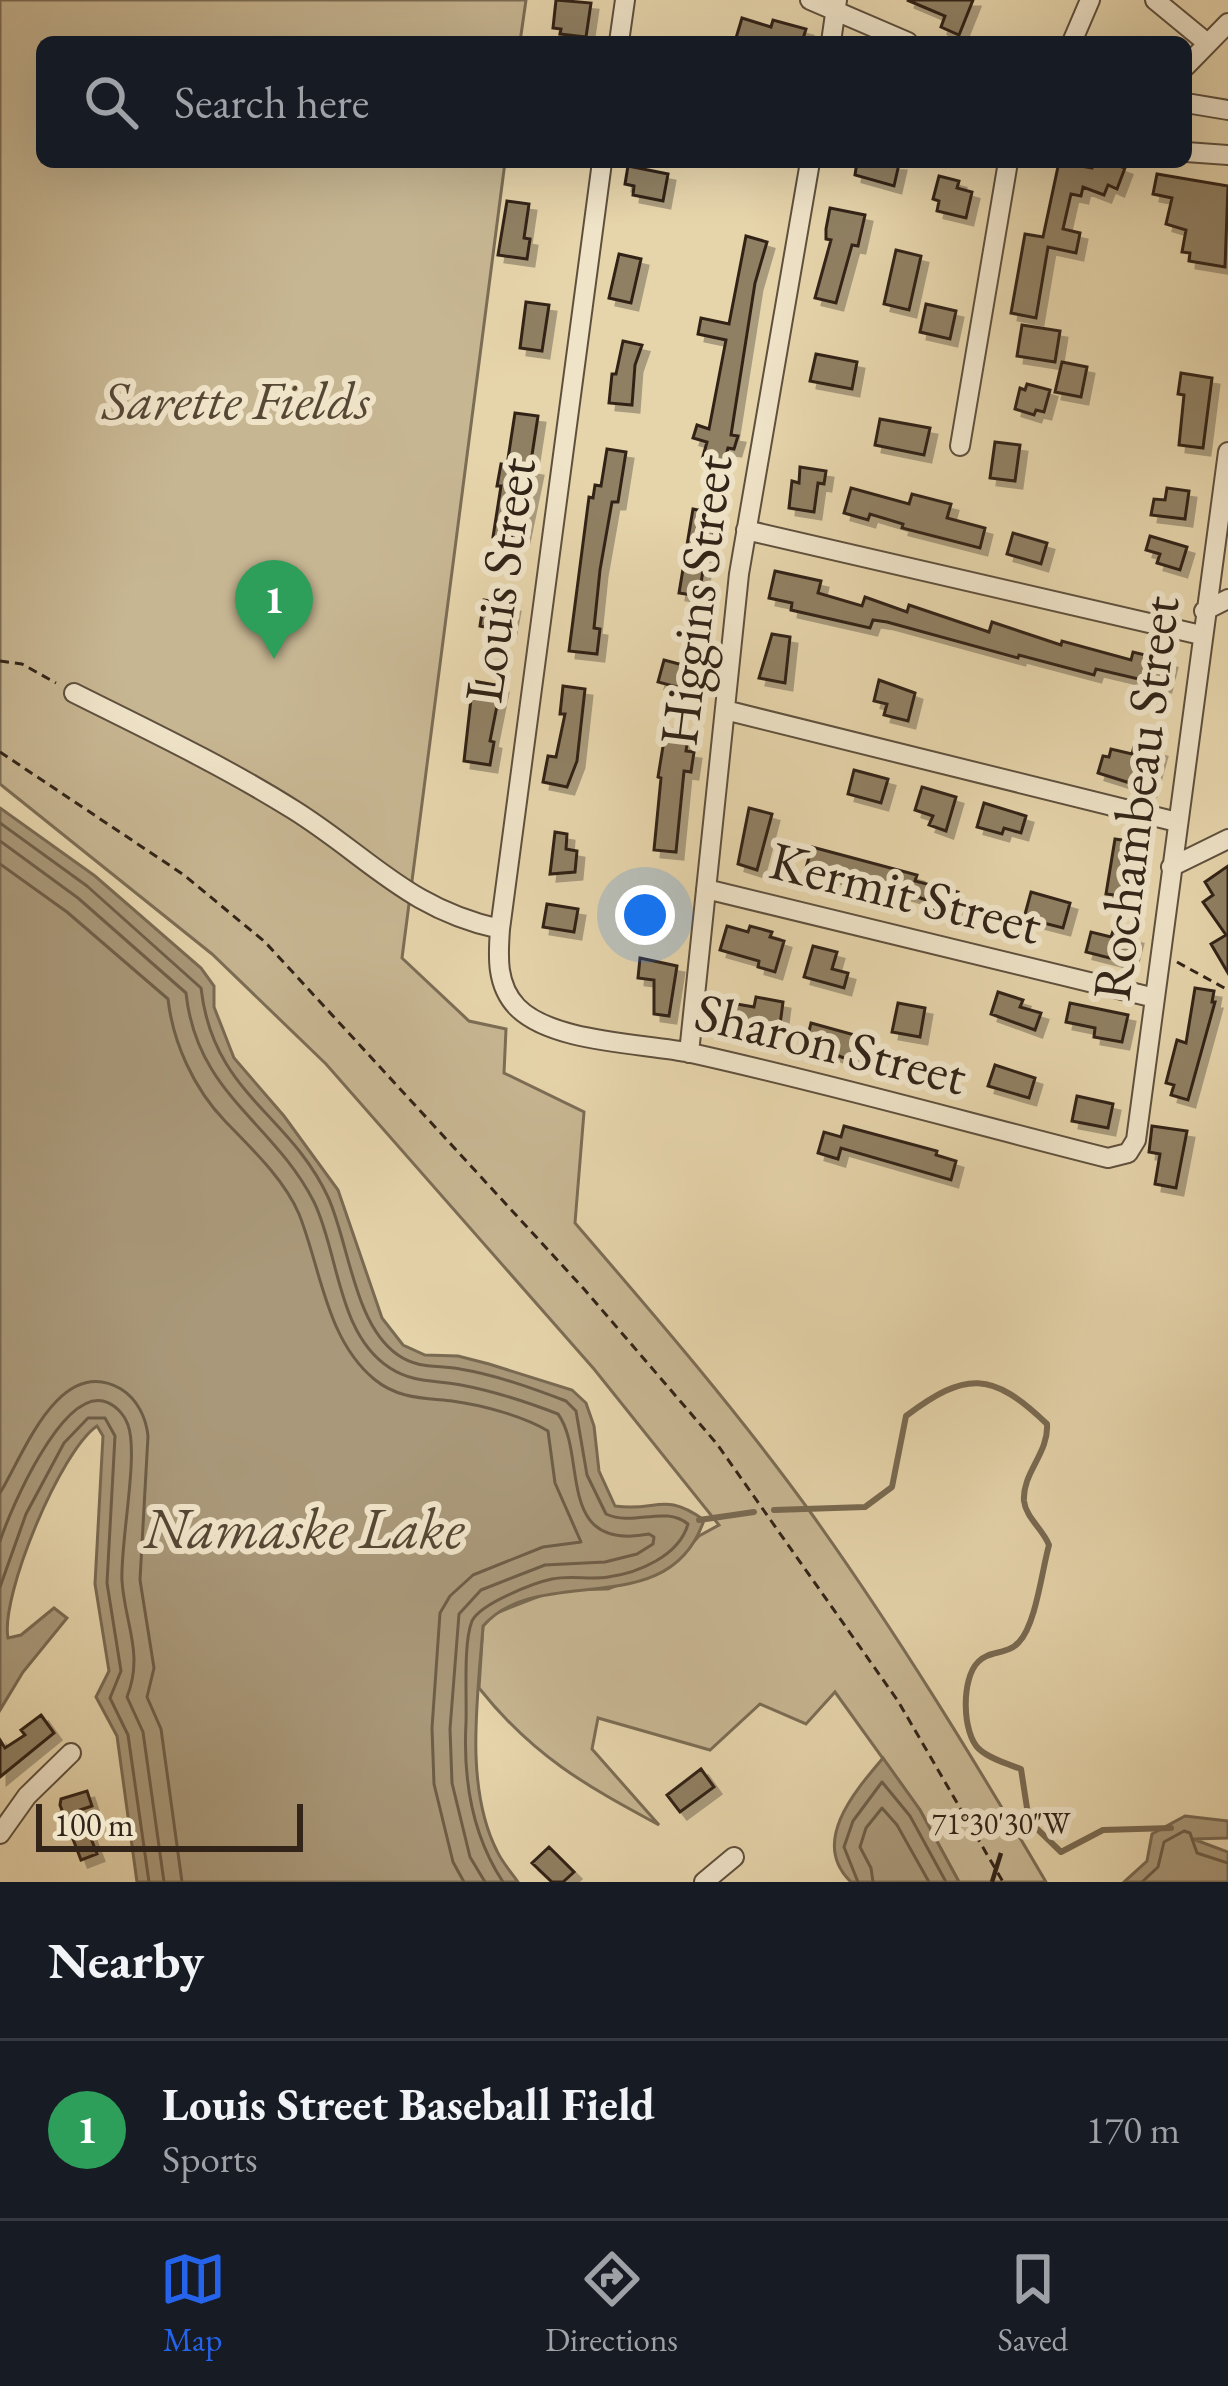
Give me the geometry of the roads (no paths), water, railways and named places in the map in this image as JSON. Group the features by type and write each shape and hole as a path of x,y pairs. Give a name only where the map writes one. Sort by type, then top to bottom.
{"street":[{"path":"620,36 625,0"},
{"path":"810,0 837,5 896,36"},
{"path":"1075,36 1090,0"},
{"path":"1155,0 1206,42"},
{"path":"832,36 837,5"},
{"path":"1192,59 1228,23"},
{"path":"1192,104 1228,110"},
{"path":"1192,152 1228,155"},
{"name":"Louis Street","path":"517,1007 501,980 500,929 601,168"},
{"name":"Higgins Street","path":"689,1053 746,530 809,168"},
{"path":"960,446 1007,168"},
{"name":"Rochambeau Street","path":"1128,1153 1136,1140 1228,452"},
{"path":"746,530 1201,635"},
{"path":"1204,611 1228,599"},
{"path":"74,693 297,812 414,897 447,914 500,929"},
{"path":"724,710 1177,822"},
{"path":"1171,867 1228,839"},
{"name":"Kermit Street","path":"706,890 1155,998"},
{"name":"Sharon Street","path":"517,1007 557,1028 689,1053 1108,1158 1128,1153"},
{"path":"0,1834 27,1796 71,1753"},
{"path":"704,1882 734,1857 736,1882"}],"water":[{"name":"Namaske Lake","path":"0,808 95,876 201,968 214,986 214,1007 234,1058 338,1190 382,1318 403,1345 425,1355 458,1356 572,1390 586,1403 599,1471 615,1506 669,1504 704,1520 687,1552 663,1572 634,1583 537,1597 507,1607 483,1626 476,1740 480,1798 497,1851 518,1882 137,1882 117,1736 96,1697 109,1671 95,1584 103,1436 97,1426 67,1463 36,1525 13,1591 8,1638 21,1635 54,1608 67,1618 23,1672 0,1710"},
{"path":"883,1758 920,1810 959,1882 851,1882 839,1867 835,1835 841,1818"},
{"path":"1185,1816 1228,1821 1228,1838 1193,1839 1228,1852 1228,1882 1124,1882 1147,1861 1152,1834"}],"waterway":[{"path":"774,1510 865,1507 892,1487 906,1416 946,1391 978,1383 994,1386 1028,1407 1047,1424 1047,1434 1027,1481 1024,1501 1049,1545 1025,1634 1015,1646 982,1658 972,1670 966,1693 969,1731 983,1753 1021,1769 1029,1821 1061,1852 1103,1830 1171,1828"},
{"path":"699,1520 754,1512"}],"place":[{"name":"Louis Street Baseball Field","path":"274,659"}],"park label":[{"name":"Sarette Fields","path":"236,400"}]}
